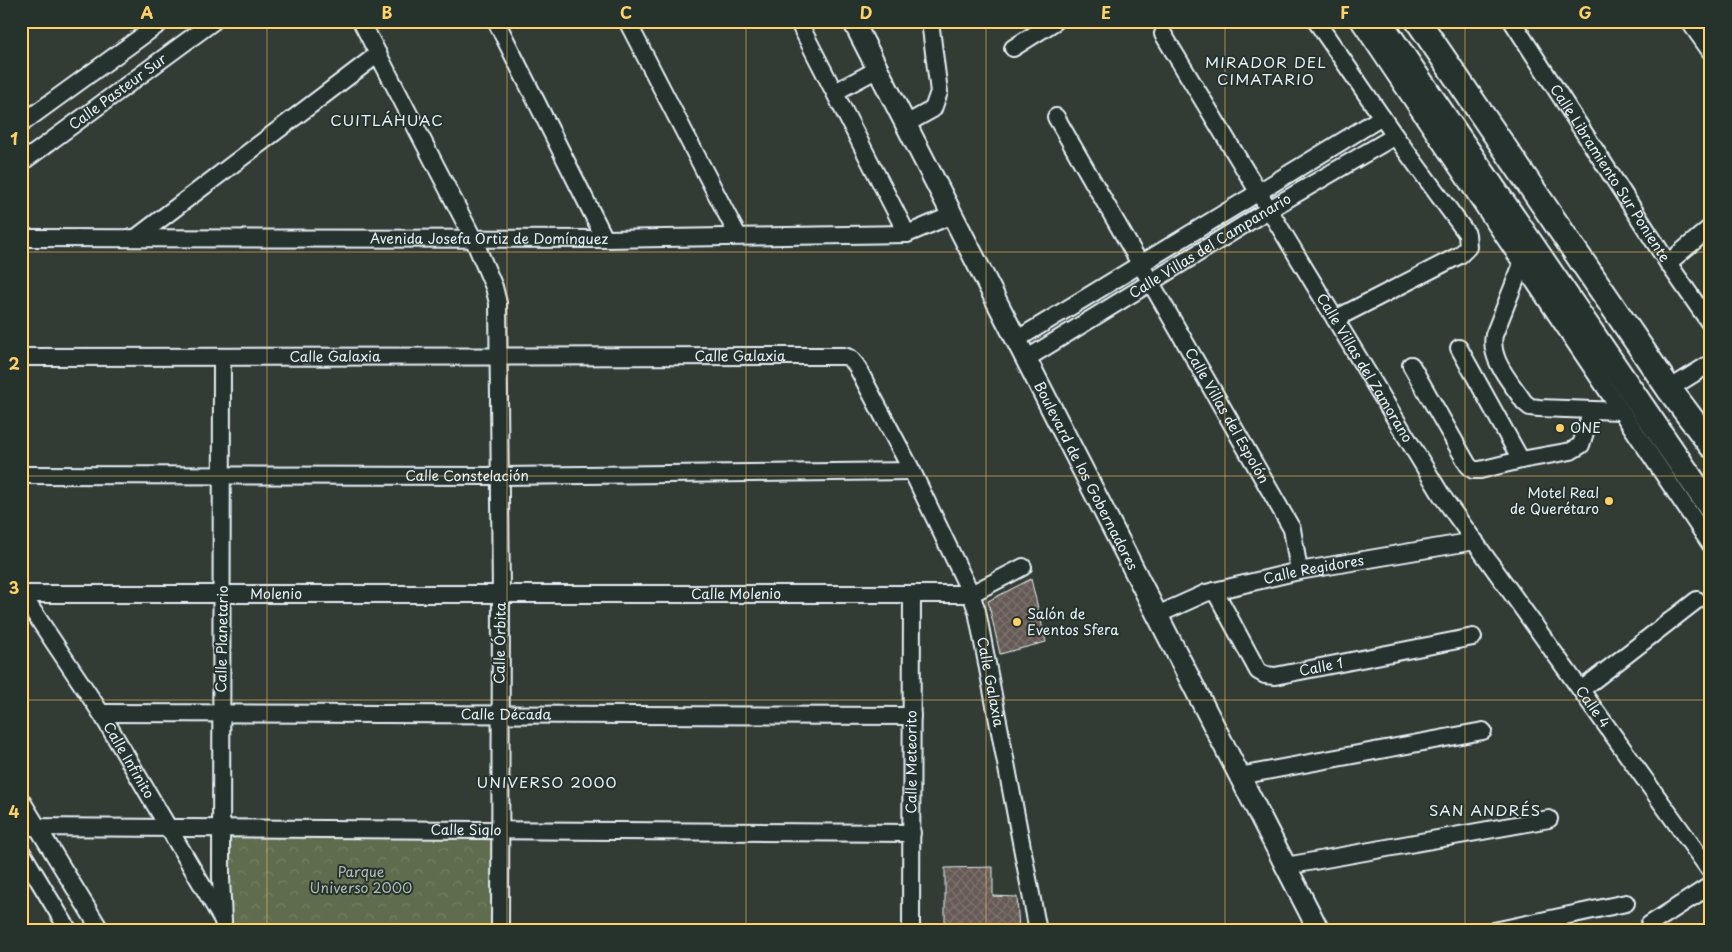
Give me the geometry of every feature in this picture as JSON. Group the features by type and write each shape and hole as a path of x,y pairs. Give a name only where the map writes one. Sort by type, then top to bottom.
{"highway":[{"path":"1364,21 1379,50"},
{"path":"1379,21 1711,508"},
{"path":"1418,21 1670,389 1711,445"}],"main road":[{"name":"Boulevard de los Gobernadores","path":"853,21 1319,931"}],"street":[{"path":"21,124 163,21"},
{"name":"Calle Pasteur Sur","path":"21,163 214,21"},
{"name":"Calle Órbita","path":"362,21 473,238 494,287 498,302 498,476 501,594 499,713 500,931"},
{"path":"496,21 605,239"},
{"path":"627,21 738,236"},
{"path":"798,21 907,234"},
{"path":"906,124 933,109 939,92 930,21"},
{"path":"1013,48 1056,21"},
{"path":"1316,21 1395,136 1467,234 1468,247 1460,255 1335,319"},
{"path":"1359,21 1711,545"},
{"name":"Calle Libramiento Sur Poniente","path":"1512,21 1668,263 1711,325"},
{"path":"1689,21 1711,52"},
{"name":"Calle Villas del Zamorano","path":"1163,34 1442,496 1475,541"},
{"path":"136,237 378,54"},
{"path":"835,92 878,69"},
{"name":"Calle Villas del Espolón","path":"1056,117 1292,528 1299,571"},
{"name":"Calle Villas del Campanario","path":"1016,340 1382,117"},
{"name":"Calle Villas del Campanario","path":"1026,359 1150,281 1395,136"},
{"name":"Avenida Josefa Ortiz de Domínguez","path":"21,238 605,239 907,234 952,214"},
{"path":"1668,263 1711,227"},
{"path":"1522,264 1494,335 1494,354 1524,402 1530,407 1620,411"},
{"path":"1459,348 1521,460"},
{"name":"Calle Galaxia","path":"21,357 844,356 856,365 912,472 971,594 977,611 1038,931"},
{"name":"Calle Planetario","path":"222,357 223,593 221,712 222,829 226,926"},
{"path":"1670,389 1711,363"},
{"path":"1411,365 1468,465 1473,470 1571,451 1581,445 1592,410"},
{"name":"Calle Constelación","path":"21,474 498,476 912,472"},
{"name":"Calle Regidores","path":"1157,615 1206,593 1299,571 1475,541"},
{"name":"Calle 4","path":"1475,541 1711,872"},
{"path":"971,594 1023,567"},
{"name":"Calle 1","path":"1216,591 1258,671 1265,675 1275,676 1473,637"},
{"name":"Molenio","path":"22,594 501,594"},
{"name":"Calle Infinito","path":"22,594 101,713 226,926"},
{"name":"Calle Molenio","path":"501,594 971,594"},
{"name":"Calle Meteorito","path":"911,931 912,594"},
{"path":"1581,690 1697,600"},
{"name":"Calle Década","path":"101,713 912,716"},
{"path":"1239,776 1483,730"},
{"path":"21,800 101,931"},
{"path":"1286,866 1549,819"},
{"name":"Calle Siglo","path":"21,827 912,833"},
{"path":"22,853 55,854"},
{"path":"22,853 69,931"},
{"path":"1649,925 1711,885"},
{"path":"1494,931 1626,903"}],"green space":[{"name":"Parque Universo 2000","path":"222,829 500,831 500,931 228,931 223,922"}],"building":[{"name":"Salón de Eventos Sfera","path":"1031,579 1046,642 1000,654 988,601"},
{"path":"993,867 993,896 1017,897 1019,931 945,931 945,868"}],"place":[{"name":"ONE","path":"1560,428"},
{"name":"Motel Real de Querétaro","path":"1609,501"},
{"name":"Salón de Eventos Sfera","path":"1017,622"}],"district":[{"name":"MIRADOR DEL CIMATARIO","path":"1266,72"},
{"name":"CUITLÁHUAC","path":"387,121"},
{"name":"UNIVERSO 2000","path":"547,783"},
{"name":"SAN ANDRÉS","path":"1485,811"}]}
